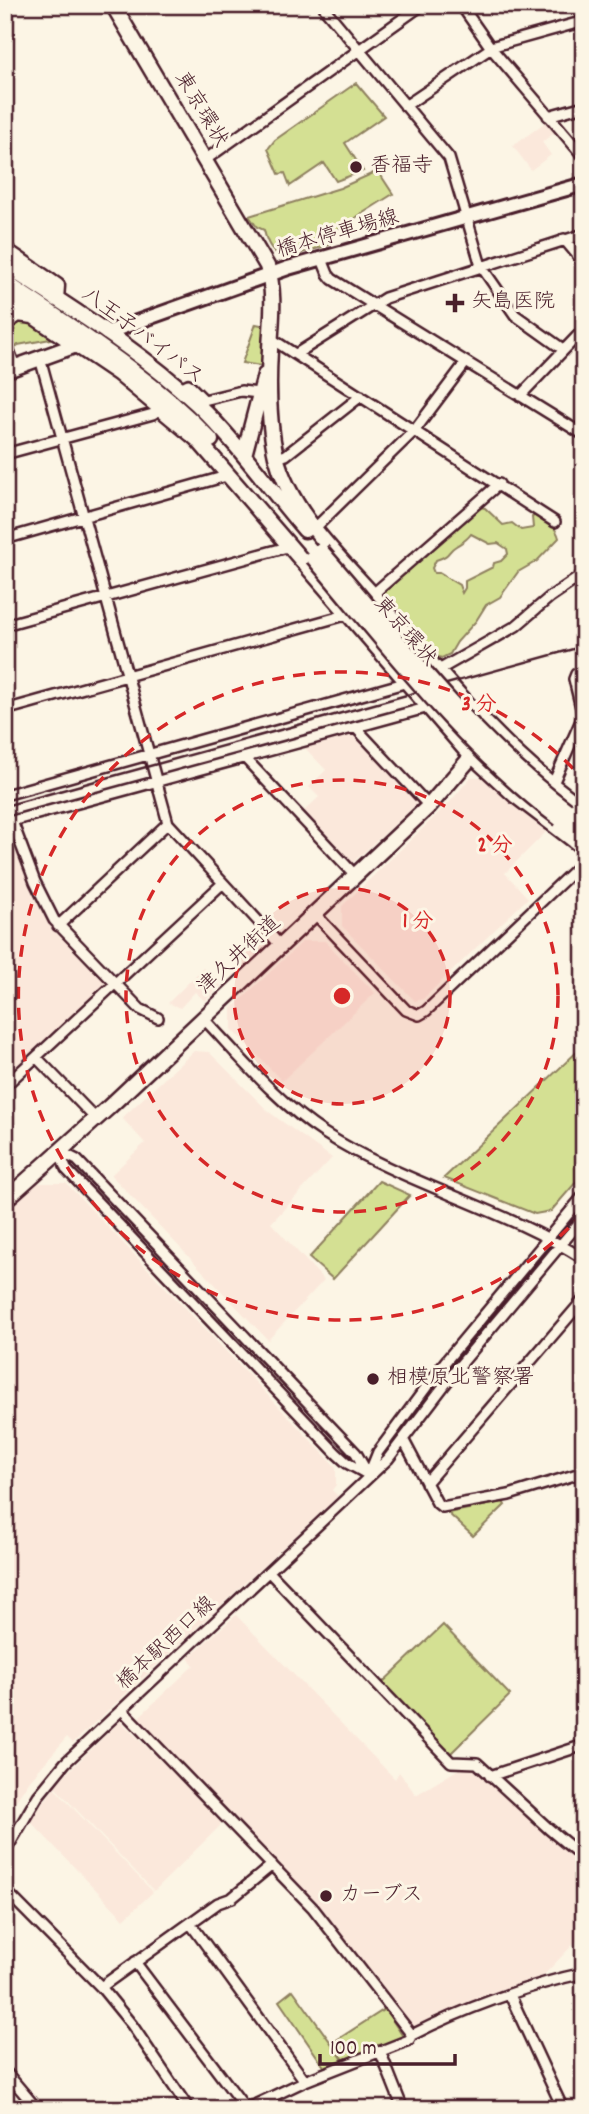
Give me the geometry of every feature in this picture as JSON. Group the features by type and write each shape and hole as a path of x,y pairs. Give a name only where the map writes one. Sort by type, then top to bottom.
{"highway":[{"name":"東京環状","path":"113,5 264,258 270,274"},
{"path":"5,250 57,286 57,299"},
{"name":"八王子バイパス","path":"5,265 106,333 180,388 244,455"},
{"path":"270,274 273,297 270,424 286,484 315,528 437,671 494,733 552,786 584,809"},
{"name":"八王子バイパス","path":"5,282 84,342 170,400 196,424 234,473"},
{"path":"5,291 38,317"},
{"path":"5,297 84,342 163,408 234,473 291,546 472,756 516,796 584,848"},
{"path":"5,323 18,314 26,313 38,317"},
{"path":"5,347 9,370 106,333"},
{"path":"244,455 270,353"},
{"name":"東京環状","path":"244,455 317,554 474,743 511,779 564,814 584,822"},
{"name":"東京環状","path":"234,473 317,554"},
{"path":"386,657 387,650 401,638 407,637"},
{"name":"津久井街道","path":"5,1200 96,1119 356,876 429,806 494,733"},
{"name":"東京環状","path":"564,814 584,835"}],"main road":[{"name":"橋本停車場線","path":"106,333 270,274 584,184"},
{"path":"138,357 130,338 132,330 143,319"}],"street":[{"path":"205,160 422,5"},
{"path":"461,5 491,48 584,157"},
{"path":"325,9 449,158 481,266 516,317 564,350"},
{"path":"405,106 491,48 584,21"},
{"path":"548,116 584,106"},
{"path":"296,354 374,304 481,266 584,234"},
{"path":"564,239 584,263"},
{"path":"322,258 332,279 584,435"},
{"path":"520,396 584,329"},
{"path":"270,338 555,522"},
{"path":"40,358 168,823 281,946"},
{"path":"315,528 415,430 467,362"},
{"path":"180,388 187,384 204,400 241,391 259,393"},
{"path":"277,458 286,455 361,396"},
{"path":"5,454 153,414 163,408"},
{"path":"5,539 234,473"},
{"path":"372,595 499,484"},
{"path":"5,625 291,546"},
{"path":"437,671 516,626 550,597 584,575"},
{"path":"5,710 349,614"},
{"path":"552,786 583,716 574,679 576,674 584,671"},
{"path":"5,795 408,682"},
{"path":"158,1018 140,1009 58,926 34,882 12,821 422,709 427,705"},
{"path":"356,727 429,806"},
{"path":"245,758 356,876"},
{"path":"58,926 168,823"},
{"path":"314,915 406,1010 419,1015 584,861"},
{"path":"5,1086 223,883"},
{"path":"204,1019 282,1099 324,1133 584,1259"},
{"path":"37,1058 96,1119"},
{"path":"59,1151 77,1160 356,1453 369,1475"},
{"path":"59,1151 66,1169 336,1453 347,1463 369,1475"},
{"name":"橋本駅西口線","path":"369,1475 378,1452 408,1409 584,1195"},
{"name":"橋本駅西口線","path":"5,1852 50,1780 388,1459 463,1362 584,1217"},
{"path":"426,1483 584,1299"},
{"path":"403,1439 437,1503 442,1507 509,1494 584,1472"},
{"path":"270,1573 451,1762 477,1763 584,1857"},
{"path":"121,1710 313,1908 412,2035"},
{"path":"490,1776 584,1745"},
{"path":"574,1849 584,1842"},
{"path":"101,1987 221,1901 232,1898 272,1866"},
{"path":"5,1890 101,1987 132,2025 189,2109"},
{"path":"190,1923 305,2081"},
{"path":"135,1962 246,2109 305,2081 409,2040 412,2035 557,1979 584,1973"},
{"path":"510,1996 563,2109"},
{"path":"380,2051 403,2109"},
{"path":"5,2071 37,2109"},
{"path":"268,2099 278,2109"}],"shaded area":[{"path":"547,121 556,132 542,142 551,155 531,170 513,146"},
{"path":"356,733 420,801 350,865 302,813 319,797 309,787 326,770 304,747"},
{"path":"471,777 484,777 546,832 505,873 528,898 423,999 415,1001 342,926 342,906 450,802"},
{"path":"17,846 39,902 50,922 106,981 107,987 5,1081 5,848"},
{"path":"303,941 325,941 375,993 282,1081 232,1029 232,1008"},
{"path":"203,968 221,986 205,1001 195,992 180,1008 168,1003"},
{"path":"194,1051 209,1052 269,1112 332,1158 271,1223 324,1280 268,1340 111,1175 145,1143 122,1118"},
{"path":"34,1183 66,1183 336,1467 336,1485 332,1490 338,1496 73,1743 67,1737 30,1780 5,1817 5,1211"},
{"path":"236,1615 395,1779 399,1772 416,1795 464,1766 472,1767 540,1826 584,1870 584,1933 542,1977 414,2029 319,1908 140,1719 140,1716 194,1665 188,1658"},
{"path":"120,1721 221,1820 220,1826 154,1891 54,1786"},
{"path":"54,1788 153,1892 124,1919 30,1821"}],"green space":[{"path":"356,83 384,116 345,143 363,171 336,181 324,163 290,186 285,173 279,174 268,149 275,140"},
{"path":"378,171 393,194 325,237 329,245 287,257 282,256 271,248 264,230 257,227 249,216 340,188"},
{"path":"27,320 56,338 18,345 12,351 10,328 15,321"},
{"path":"256,324 266,326 261,366 242,363"},
{"path":"480,507 485,508 503,525 512,523 521,530 533,528 532,517 536,515 558,534 559,538 537,561 518,572 500,597 486,605 450,654 442,658 438,657 380,590","holes":["471,534 490,544 498,543 507,549 508,554 501,561 494,563 493,567 465,581 462,593 459,585 439,573 434,573 432,568 436,560 447,555"]},
{"path":"584,1045 584,1173 551,1211 535,1214 444,1178"},
{"path":"379,1181 410,1195 333,1279 309,1258"},
{"path":"503,1502 505,1505 473,1536 448,1513"},
{"path":"443,1625 510,1695 449,1755 381,1684"},
{"path":"293,1990 344,2061 325,2068 279,2001"},
{"path":"385,2009 404,2038 345,2061 332,2043"}],"railway":[{"path":"5,806 584,646"}],"place":[{"name":"香福寺","path":"356,167"},
{"name":"矢島医院","path":"455,303"},
{"name":"相模原北警察署","path":"373,1379"},
{"name":"カーブス","path":"326,1896"}]}
